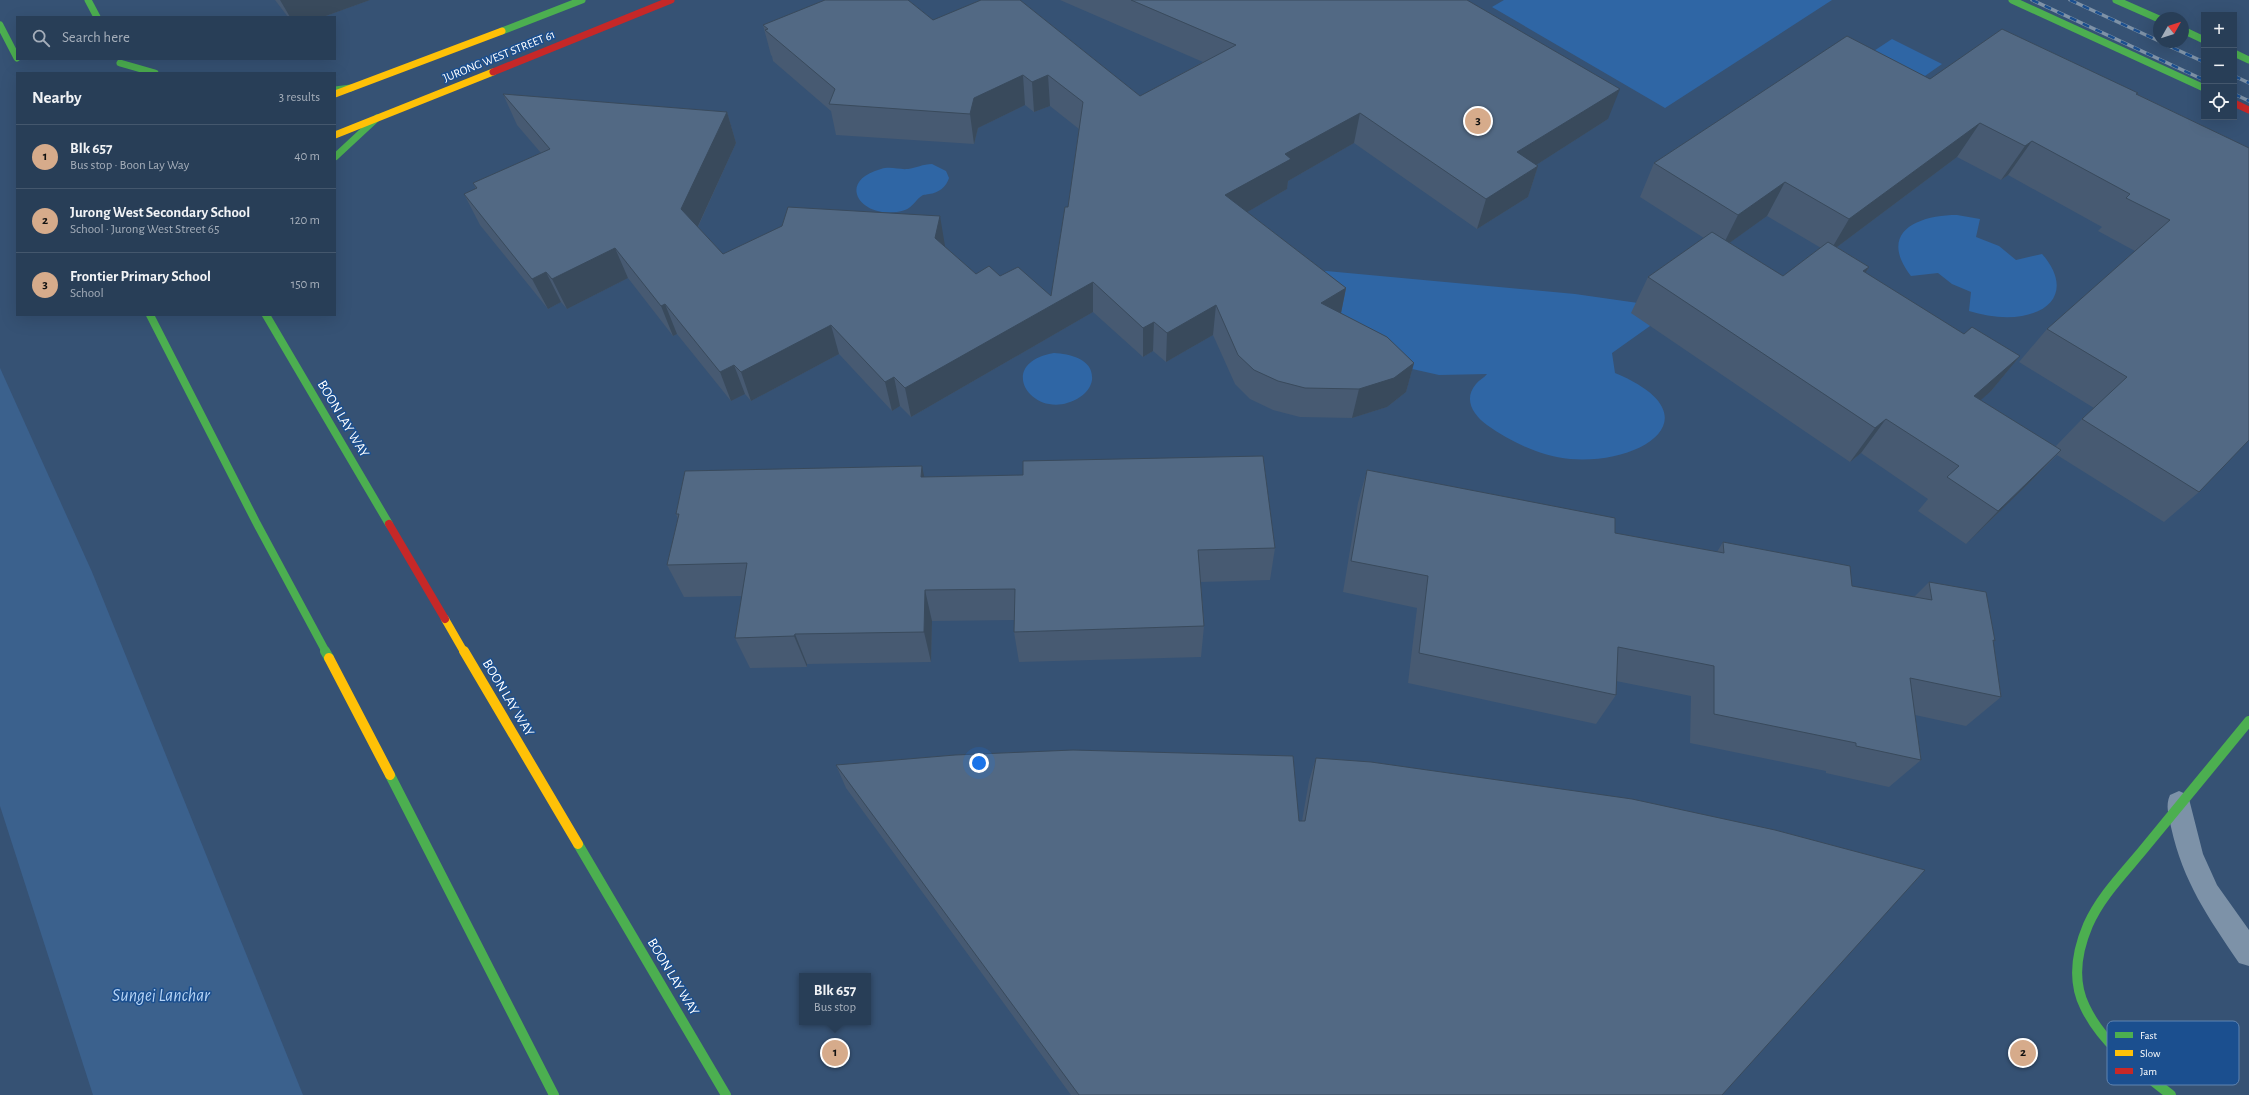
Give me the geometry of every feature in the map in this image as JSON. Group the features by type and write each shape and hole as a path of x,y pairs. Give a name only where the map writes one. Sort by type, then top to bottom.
{"main road":[{"path":"88,0 96,16"},
{"name":"JURONG WEST STREET 61","path":"336,94 582,0"},
{"name":"JURONG WEST STREET 61","path":"336,135 671,0"},
{"path":"2012,0 2201,87"},
{"path":"2116,0 2153,17"},
{"path":"0,25 16,55"},
{"path":"2189,33 2201,39"},
{"path":"2237,55 2249,60"},
{"path":"119,61 124,72"},
{"path":"119,61 152,72"},
{"path":"336,90 351,88"},
{"path":"2237,104 2249,110"},
{"path":"336,156 377,118"},
{"path":"151,316 256,522 341,680 554,1095"},
{"name":"BOON LAY WAY","path":"267,316 726,1095"},
{"path":"2107,1040 2098,1031 2081,1001 2075,967 2085,930 2107,894 2179,803 2249,721"},
{"path":"2158,1085 2171,1095"}],"street":[{"path":"2179,803 2190,855 2208,894 2249,953"}],"shaded area":[{"path":"1504,0 1832,0 1665,108 1492,7"},
{"path":"1892,39 1942,64 1902,92 1848,68"},
{"path":"932,164 946,171 949,178 948,181 939,191 923,195 908,209 890,213 877,211 866,206 859,199 856,191 859,183 867,175 885,168 908,169"},
{"path":"1957,215 1980,219 1976,237 1999,246 2016,260 2042,254 2050,264 2057,284 2056,293 2052,301 2045,307 2035,312 2022,316 1988,316 1969,311 1971,292 1952,284 1938,273 1911,276 1902,261 1898,248 1900,237 1907,229 1916,223 1929,218"},
{"path":"1283,267 1575,294 1645,304 1650,326 1612,353 1615,373 1645,389 1661,405 1665,420 1658,434 1643,446 1622,454 1597,459 1570,459 1548,455 1526,447 1487,425 1474,412 1471,406 1470,395 1477,383 1487,374 1439,375 1399,366"},
{"path":"1054,353 1074,356 1080,359 1085,362 1092,373 1092,380 1086,392 1080,397 1064,404 1049,404 1036,399 1027,390 1023,379 1025,369 1035,359"}],"water":[{"name":"Sungei Lanchar","path":"0,368 92,572 303,1095 93,1095 0,806"}],"building":[{"path":"825,0 908,0 933,20 981,0 1020,0 1140,96 1236,45 1131,0 1467,0 1620,89 1517,152 1538,166 1486,199 1360,113 1285,154 1291,159 1225,195 1346,288 1321,303 1387,337 1414,363 1394,378 1359,389 1305,388 1278,381 1254,370 1238,355 1216,305 1167,333 1154,322 1143,328 1093,282 905,388 894,377 885,382 831,325 741,372 734,365 720,372 665,304 661,306 615,248 552,279 546,272 532,279 464,194 477,188 473,183 550,149 503,94 727,112 681,209 723,254 782,226 788,207 940,216 935,238 976,274 989,266 1000,276 1018,267 1051,296 1065,207 1068,207 1083,102 1048,75 1032,82 1023,75 974,98 970,114 829,104 835,89 765,30 768,29 763,25"},
{"path":"2002,29 2138,93 2136,94 2249,148 2249,440 2199,492 2082,419 2127,377 2047,329 2170,220 2126,198 2130,194 2032,141 2025,146 1980,123 1849,219 1785,182 1738,215 1654,163 1847,36 1930,79"},
{"path":"1712,232 1783,276 1828,242 1869,267 1863,271 1964,334 1972,327 2020,356 1974,396 2061,450 1998,511 1947,477 1959,466 1886,419 1875,428 1648,277"},
{"path":"1263,456 1275,548 1198,550 1204,626 1014,632 1015,589 925,590 924,632 795,634 794,636 735,638 747,563 667,565 679,514 676,514 685,471 922,466 921,477 1023,475 1023,461"},
{"path":"1367,470 1615,518 1615,533 1724,553 1723,542 1850,566 1852,586 1932,600 1929,582 1986,592 1995,641 1993,640 2001,697 1910,678 1921,760 1856,746 1856,743 1714,714 1714,666 1618,647 1616,695 1419,653 1428,576 1351,561"},
{"path":"1073,750 1293,756 1299,821 1305,821 1316,758 1371,762 1632,799 1775,830 1925,870 1722,1095 1079,1095 836,765 955,755"}],"railway":[{"path":"2032,0 2201,79"},
{"path":"2070,0 2153,38"},
{"path":"2173,48 2201,61"},
{"path":"2237,77 2249,83"},
{"path":"2237,95 2249,101"}],"traffic: fast":[{"path":"88,0 96,16"},
{"path":"502,31 582,0"},
{"path":"2012,0 2201,87"},
{"path":"2116,0 2153,16"},
{"path":"0,25 16,56"},
{"path":"2189,33 2201,39"},
{"path":"2237,54 2249,60"},
{"path":"120,63 152,72"},
{"path":"336,90 351,88"},
{"path":"336,156 377,118"},
{"path":"151,316 256,522 329,658"},
{"path":"267,316 389,524"},
{"path":"2107,1039 2099,1030 2084,1006 2077,982 2078,954 2088,924 2109,891 2249,721"},
{"path":"390,775 554,1095"},
{"path":"578,844 726,1095"},
{"path":"2158,1085 2171,1095"}],"traffic: slow":[{"path":"336,94 502,31"},
{"path":"336,135 493,72"},
{"path":"445,619 578,844"},
{"path":"329,658 390,775"}],"traffic: jam":[{"path":"493,72 671,0"},
{"path":"2237,104 2249,110"},
{"path":"389,524 445,619"}],"place":[{"name":"Frontier Primary School","path":"1478,121"},
{"name":"Blk 657","path":"835,1053"},
{"name":"Jurong West Secondary School","path":"2023,1053"}]}
